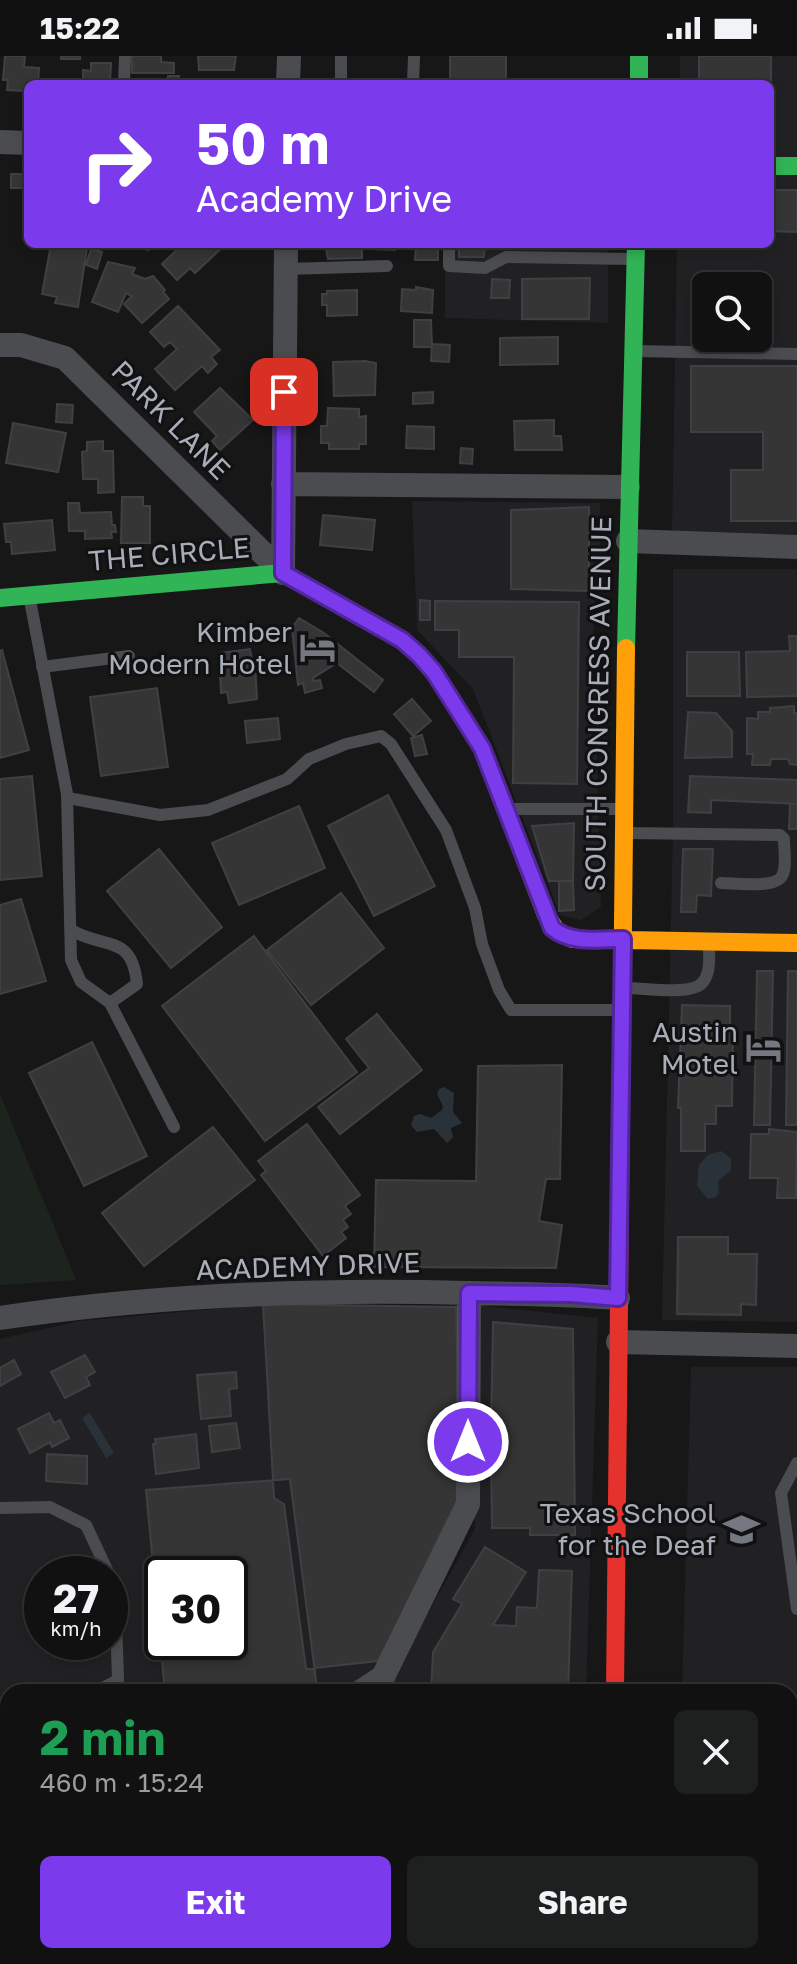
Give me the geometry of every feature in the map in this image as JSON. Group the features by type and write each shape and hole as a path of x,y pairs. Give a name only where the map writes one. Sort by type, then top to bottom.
{"main road":[{"path":"639,56 639,80"},
{"path":"774,166 797,166"},
{"name":"SOUTH CONGRESS AVENUE","path":"615,1684 628,487 636,251"},
{"name":"THE CIRCLE","path":"0,598 283,573 402,640 434,672 482,748 552,928 560,934 572,939 797,943"}],"street":[{"path":"288,80 289,56"},
{"path":"0,142 24,143"},
{"path":"283,573 286,248"},
{"name":"PARK LANE","path":"0,345 21,345 65,358 283,573"},
{"path":"283,484 628,487"},
{"path":"628,541 797,547"},
{"name":"ACADEMY DRIVE","path":"0,1318 249,1295 379,1290 571,1294 618,1298"},
{"path":"372,1684 383,1677 468,1504 469,1293"},
{"path":"618,1342 797,1346"}],"lane":[{"path":"124,80 125,56"},
{"path":"341,56 341,80"},
{"path":"413,80 414,56"},
{"path":"449,248 449,266 485,268 506,257 636,251"},
{"path":"286,269 387,266"},
{"path":"633,351 797,354"},
{"path":"29,594 68,798 71,960 81,982 110,1003 174,1127"},
{"path":"42,667 129,656"},
{"path":"68,798 160,815 208,810 287,779 309,759 346,744 381,736 391,744 446,830 475,908 482,944 499,990 511,1010 622,1010"},
{"path":"506,809 625,810"},
{"path":"624,833 780,835 784,839 783,875 779,880 770,884 721,883"},
{"path":"71,930 82,937 120,946 135,964 137,984 110,1003"},
{"path":"622,987 693,990 703,982 709,969 709,941"},
{"path":"797,1463 781,1493 797,1609"},
{"path":"0,1508 50,1507 86,1525 100,1556"},
{"path":"110,1684 118,1680 117,1660"}],"shaded area":[{"path":"680,56 797,56 797,535 672,534 677,248 774,248 774,80 680,80"},
{"path":"445,248 608,248 608,323 445,318"},
{"path":"412,501 600,503 600,584 593,607 601,907 581,920 560,915 473,689 417,630"},
{"path":"673,569 797,569 797,1322 662,1320 673,832"},
{"path":"444,1087 454,1093 453,1112 462,1123 451,1128 453,1137 447,1143 434,1129 417,1132 411,1125 414,1116 420,1114 431,1118 442,1110 437,1094"},
{"path":"0,1094 76,1280 0,1285"},
{"path":"721,1151 731,1158 731,1170 718,1181 719,1193 716,1197 708,1199 697,1186 699,1165 708,1155"},
{"path":"272,1304 457,1307 461,1503 367,1681 362,1684 0,1684 0,1339 79,1321"},
{"path":"475,1305 598,1318 586,1684 388,1684 475,1529"},
{"name":"Texas School for the Deaf","path":"691,1367 797,1367 797,1684 682,1684"},
{"path":"90,1413 114,1453 106,1458 82,1418"}],"building":[{"path":"5,56 25,56 24,67 39,68 38,80 24,80 24,91 7,90 8,80 3,80"},
{"path":"61,56 80,56 80,59 61,59"},
{"path":"132,56 161,56 161,62 174,63 174,73 132,73"},
{"path":"198,56 236,56 234,70 199,70"},
{"path":"450,56 506,56 506,80 450,80"},
{"path":"699,56 771,56 771,80 699,80"},
{"path":"91,63 111,63 110,80 83,80 83,70 91,71"},
{"path":"168,76 179,76 179,80 168,80"},
{"path":"11,174 24,174 24,188 11,188"},
{"path":"774,190 797,190 797,232 774,231"},
{"path":"50,248 87,248 78,307 55,303 57,297 42,294"},
{"path":"179,248 222,248 195,273 190,268 177,280 162,264"},
{"path":"326,248 362,248 362,258 328,259"},
{"path":"416,248 438,248 438,260 415,260"},
{"path":"459,248 485,248 484,257 459,257"},
{"path":"91,249 102,252 97,269 86,265"},
{"path":"108,262 135,268 132,274 145,279 153,276 169,299 142,323 124,304 132,296 126,293 118,312 92,302"},
{"path":"590,278 589,319 522,319 522,279"},
{"path":"492,279 510,280 509,298 491,298"},
{"path":"416,287 433,290 432,313 401,311 402,289 416,290"},
{"path":"357,290 357,315 327,316 327,305 322,305 322,294 327,294 327,291"},
{"path":"178,306 220,350 211,357 217,364 208,373 202,366 175,390 155,369 177,349 170,342 164,347 150,332"},
{"path":"414,320 431,320 432,347 414,347"},
{"path":"558,337 558,364 500,365 500,338"},
{"path":"432,344 450,345 449,362 431,361"},
{"path":"333,362 376,363 375,395 334,396"},
{"path":"691,366 797,366 797,521 731,521 731,470 763,470 763,432 691,432"},
{"path":"220,388 253,420 220,450 212,441 217,436 194,412"},
{"path":"433,392 433,403 413,404 413,393"},
{"path":"57,404 73,405 72,423 56,422"},
{"path":"328,408 359,409 359,417 366,416 366,444 359,444 359,449 329,449 329,443 321,443 321,426 327,426"},
{"path":"554,420 554,436 561,436 562,450 515,450 514,421"},
{"path":"13,423 66,433 58,472 6,463"},
{"path":"407,426 434,427 434,449 406,448"},
{"path":"103,441 103,451 113,451 114,492 98,493 98,479 83,479 82,452 87,451 87,442"},
{"path":"461,448 473,449 472,464 460,463"},
{"path":"122,497 143,497 143,506 150,506 150,543 121,543"},
{"path":"68,503 79,503 80,513 111,512 116,532 111,532 112,538 85,539 85,531 69,531"},
{"path":"589,507 589,591 511,589 511,510"},
{"path":"323,515 375,520 372,550 320,545"},
{"path":"52,520 55,550 12,554 11,542 6,542 4,524"},
{"path":"420,600 430,601 430,620 420,620"},
{"path":"435,601 579,602 577,784 513,783 514,657 459,657 459,630 435,630"},
{"name":"Kimber Modern Hotel","path":"299,618 324,633 383,680 374,692 337,663 313,678 314,681 320,680 322,688 305,693 303,683 298,685 292,628"},
{"path":"789,636 797,636 797,696 747,697 746,652 790,651"},
{"path":"250,649 255,665 257,699 229,703 227,692 221,693 219,653"},
{"path":"0,651 29,750 0,758"},
{"path":"687,652 739,652 740,696 687,696"},
{"path":"157,688 168,767 101,776 90,697"},
{"path":"412,699 431,721 413,736 394,714"},
{"path":"794,706 794,713 797,713 797,765 790,764 788,759 771,759 770,765 752,765 753,754 747,754 747,718 758,719 758,712 770,712 770,708"},
{"path":"688,712 716,713 732,731 732,757 685,758"},
{"path":"278,718 280,739 247,743 245,721"},
{"path":"422,735 427,754 415,756 411,738"},
{"path":"32,776 42,876 0,880 0,779"},
{"path":"690,776 797,780 797,804 711,800 711,813 688,812"},
{"path":"388,795 435,886 374,916 328,826"},
{"path":"790,804 797,804 797,829 789,829"},
{"path":"299,806 325,868 239,905 212,843"},
{"path":"574,823 573,881 549,881 532,826"},
{"path":"159,849 222,927 171,968 107,891"},
{"path":"683,849 713,849 711,896 697,895 696,912 681,912"},
{"path":"559,881 573,881 574,910 559,911"},
{"path":"341,893 384,948 311,1005 267,950"},
{"path":"21,899 46,981 0,994 0,905"},
{"path":"254,936 357,1072 265,1141 162,1006"},
{"name":"Austin Motel","path":"757,971 773,971 770,1125 754,1125"},
{"path":"788,971 797,971 797,1125 786,1125"},
{"path":"682,1005 730,1006 730,1028 733,1028 732,1106 716,1106 716,1124 705,1124 705,1151 681,1151 681,1108 678,1108"},
{"path":"377,1014 422,1070 340,1134 318,1107 369,1068 346,1039"},
{"path":"92,1042 147,1156 84,1186 29,1073"},
{"path":"562,1065 560,1179 546,1179 539,1221 562,1225 556,1268 374,1267 376,1180 476,1181 478,1066"},
{"path":"307,1124 360,1195 345,1206 351,1214 343,1220 348,1227 341,1232 346,1238 323,1256 261,1175 266,1171 258,1161"},
{"path":"213,1127 255,1180 144,1266 102,1213"},
{"path":"769,1129 797,1132 796,1198 777,1198 778,1178 750,1178 751,1134 769,1134"},
{"path":"678,1237 728,1237 728,1254 757,1254 756,1305 741,1304 741,1315 677,1314"},
{"path":"263,1304 456,1307 461,1503 378,1661 306,1669 284,1504 274,1498"},
{"path":"493,1322 573,1329 575,1535 530,1535 530,1528 492,1528 491,1444 497,1444 497,1430 491,1430"},
{"path":"85,1355 95,1372 86,1377 90,1385 65,1398 51,1372"},
{"path":"14,1360 21,1374 0,1386 0,1368"},
{"path":"236,1372 237,1388 229,1389 231,1416 201,1419 197,1375"},
{"path":"49,1413 54,1423 60,1420 69,1438 52,1447 50,1442 30,1453 18,1429"},
{"path":"236,1423 240,1448 212,1452 209,1426"},
{"path":"196,1434 199,1468 156,1474 155,1439"},
{"path":"47,1454 87,1456 87,1484 46,1481"},
{"path":"290,1479 316,1684 164,1684 162,1660 248,1660 248,1556 152,1556 146,1490"},
{"path":"485,1547 526,1572 493,1625 516,1626 517,1607 537,1608 539,1570 572,1571 568,1684 431,1684 433,1652 462,1604 453,1599"}],"traffic: fast":[{"path":"639,56 639,80"},
{"path":"774,166 797,166"},
{"path":"626,648 636,248"},
{"path":"0,598 283,573 402,640 438,678"}],"traffic: slow":[{"path":"622,1015 626,648"},
{"path":"438,678 482,748 546,915 556,930 572,939 797,943"}],"traffic: jam":[{"path":"615,1684 622,1015"}],"place":[{"name":"Kimber Modern Hotel","path":"318,648"},
{"name":"Austin Motel","path":"764,1048"},
{"name":"Texas School for the Deaf","path":"742,1529"}],"route":[{"path":"284,392 283,573 402,640 434,672 482,748 552,928 572,939 623,939 618,1298 571,1294 469,1293 468,1442"}]}
